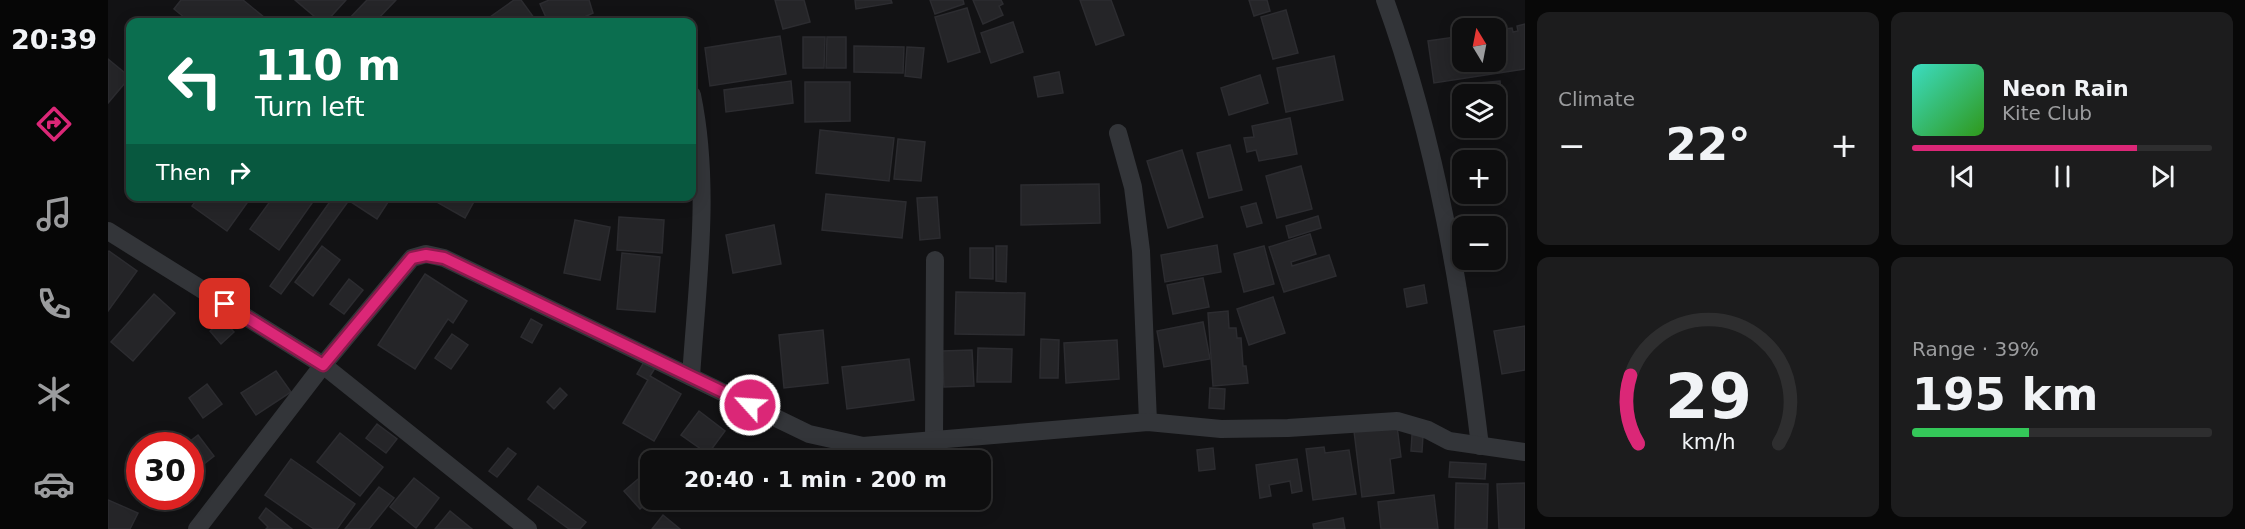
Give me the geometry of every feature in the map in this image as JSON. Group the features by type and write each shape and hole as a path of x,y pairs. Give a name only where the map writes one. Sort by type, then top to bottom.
{"street":[{"path":"1385,0 1406,58 1439,189 1468,345 1480,446"},
{"path":"691,377 702,211 696,118"},
{"path":"1118,133 1133,187 1141,251 1148,422"},
{"path":"108,231 323,365 528,529"},
{"path":"197,529 323,365 412,258 426,255 444,258 809,434 863,446 1148,422 1221,429 1277,429 1397,421 1428,430 1449,441 1525,452"},
{"path":"934,439 935,260"}],"building":[{"path":"181,0 243,0 265,18 185,18 174,9"},
{"path":"295,0 346,0 330,18 316,18"},
{"path":"367,0 396,0 379,18 350,18"},
{"path":"514,0 521,0 534,18 489,18"},
{"path":"549,0 589,0 593,13 582,18 546,18 540,4"},
{"path":"775,0 804,0 810,22 783,29"},
{"path":"855,0 891,0 892,3 856,9"},
{"path":"930,0 963,0 964,4 935,14"},
{"path":"973,0 1001,0 1003,4 999,6 1003,15 983,24"},
{"path":"1080,0 1111,0 1124,35 1096,45"},
{"path":"1249,0 1267,0 1270,11 1254,16"},
{"path":"967,8 980,52 948,62 935,17"},
{"path":"1286,10 1298,53 1273,59 1261,17"},
{"path":"1013,22 1023,52 991,63 981,33"},
{"path":"1525,24 1525,69 1506,72 1506,29 1512,28 1513,32 1518,31 1517,26"},
{"path":"780,36 786,74 710,86 705,48"},
{"path":"803,37 825,37 824,68 803,68"},
{"path":"827,37 846,37 846,68 826,68"},
{"path":"1452,37 1452,72 1506,72 1434,83 1428,41"},
{"path":"854,46 904,47 903,73 854,72"},
{"path":"907,47 924,48 921,78 905,76"},
{"path":"1334,56 1343,100 1286,112 1277,68"},
{"path":"108,59 126,74 126,82 108,103"},
{"path":"1059,72 1063,93 1038,97 1034,77"},
{"path":"1260,75 1268,103 1229,115 1221,88"},
{"path":"791,81 793,103 726,112 724,90"},
{"path":"1500,81 1500,84 1468,84"},
{"path":"805,82 850,82 850,121 805,122"},
{"path":"1290,118 1297,154 1259,161 1256,150 1247,152 1244,138 1254,137 1252,126"},
{"path":"820,130 894,138 889,181 816,173"},
{"path":"898,139 925,142 921,181 894,179"},
{"path":"1230,145 1242,190 1209,198 1197,153"},
{"path":"1182,150 1203,217 1168,228 1147,161"},
{"path":"1301,166 1312,209 1277,218 1266,176"},
{"path":"1099,184 1100,223 1021,225 1021,185"},
{"path":"826,194 906,202 902,238 822,230"},
{"path":"937,197 940,238 920,240 917,198"},
{"path":"196,201 248,201 227,231 192,206"},
{"path":"270,201 313,201 279,250 250,229"},
{"path":"330,201 347,203 281,294 270,286"},
{"path":"352,201 389,201 377,219"},
{"path":"435,201 474,201 465,218"},
{"path":"1256,203 1262,223 1247,227 1241,207"},
{"path":"1318,216 1321,228 1289,238 1286,226"},
{"path":"619,217 664,220 662,253 617,250"},
{"path":"575,220 610,227 600,280 564,273"},
{"path":"774,225 781,264 733,273 726,235"},
{"path":"1310,234 1316,254 1291,262 1292,266 1329,255 1336,276 1284,292 1269,247"},
{"path":"1217,245 1221,272 1165,282 1161,255"},
{"path":"322,246 340,260 313,296 295,282"},
{"path":"996,246 1007,246 1006,282 996,281"},
{"path":"1264,246 1274,284 1244,292 1234,254"},
{"path":"970,248 993,248 993,279 970,278"},
{"path":"108,252 137,271 108,311"},
{"path":"622,253 660,257 655,312 617,309"},
{"path":"425,274 467,301 453,323 448,319 415,369 378,345"},
{"path":"1203,278 1209,307 1173,314 1167,285"},
{"path":"349,279 363,290 344,314 330,304"},
{"path":"1424,285 1427,303 1407,307 1404,289"},
{"path":"956,292 1025,293 1024,335 955,334"},
{"path":"154,294 175,313 133,361 111,342"},
{"path":"1273,297 1285,333 1249,345 1237,309"},
{"path":"1228,311 1229,328 1236,328 1237,338 1241,338 1243,366 1246,366 1248,383 1213,386 1208,313"},
{"path":"531,319 542,325 532,343 521,337"},
{"path":"223,320 234,332 221,344 210,331"},
{"path":"1203,322 1210,359 1164,367 1157,331"},
{"path":"1525,326 1525,370 1502,374 1494,331"},
{"path":"823,330 828,383 784,388 779,335"},
{"path":"452,334 468,345 451,369 435,358"},
{"path":"1041,339 1059,340 1058,378 1040,378"},
{"path":"1117,340 1119,379 1066,383 1064,343"},
{"path":"978,348 1012,349 1011,382 977,382"},
{"path":"972,350 974,386 944,387 942,351"},
{"path":"909,359 914,400 847,409 842,367"},
{"path":"644,362 655,368 650,376 681,394 654,441 623,423 648,380 637,374"},
{"path":"276,371 291,392 256,415 241,393"},
{"path":"207,384 222,404 203,418 189,398"},
{"path":"560,388 567,395 554,409 547,402"},
{"path":"1210,388 1225,389 1224,409 1209,408"},
{"path":"699,411 725,431 711,450 702,450 681,435"},
{"path":"377,424 397,439 386,453 366,438"},
{"path":"1397,426 1401,457 1390,459 1394,493 1362,497 1354,431"},
{"path":"340,433 383,467 360,496 317,462"},
{"path":"1412,435 1423,435 1422,452 1411,451"},
{"path":"204,443 214,456 204,464"},
{"path":"1324,447 1325,453 1349,450 1356,494 1313,500 1306,449"},
{"path":"508,448 516,454 497,477 489,471"},
{"path":"1213,448 1215,469 1199,471 1197,450"},
{"path":"291,459 355,504 337,529 314,529 265,495"},
{"path":"1297,459 1302,491 1292,493 1290,481 1269,485 1271,496 1260,498 1256,465"},
{"path":"1450,462 1486,464 1485,479 1449,477"},
{"path":"640,477 640,509 624,491"},
{"path":"414,478 439,498 416,528 390,507"},
{"path":"1456,483 1488,484 1487,529 1455,529"},
{"path":"1525,483 1525,529 1499,529 1497,484"},
{"path":"538,486 586,522 580,529 569,529 528,499"},
{"path":"379,487 394,498 369,529 345,529"},
{"path":"1434,495 1438,529 1381,529 1378,502"},
{"path":"108,500 126,508 126,510 138,513 130,529 108,529"},
{"path":"266,508 292,529 266,529 268,527 259,518"},
{"path":"450,511 472,529 435,529"},
{"path":"663,515 680,529 652,529"},
{"path":"1343,518 1345,529 1314,529 1313,524"}],"route":[{"path":"225,304 323,365 412,258 426,255 444,258 750,405"}]}
